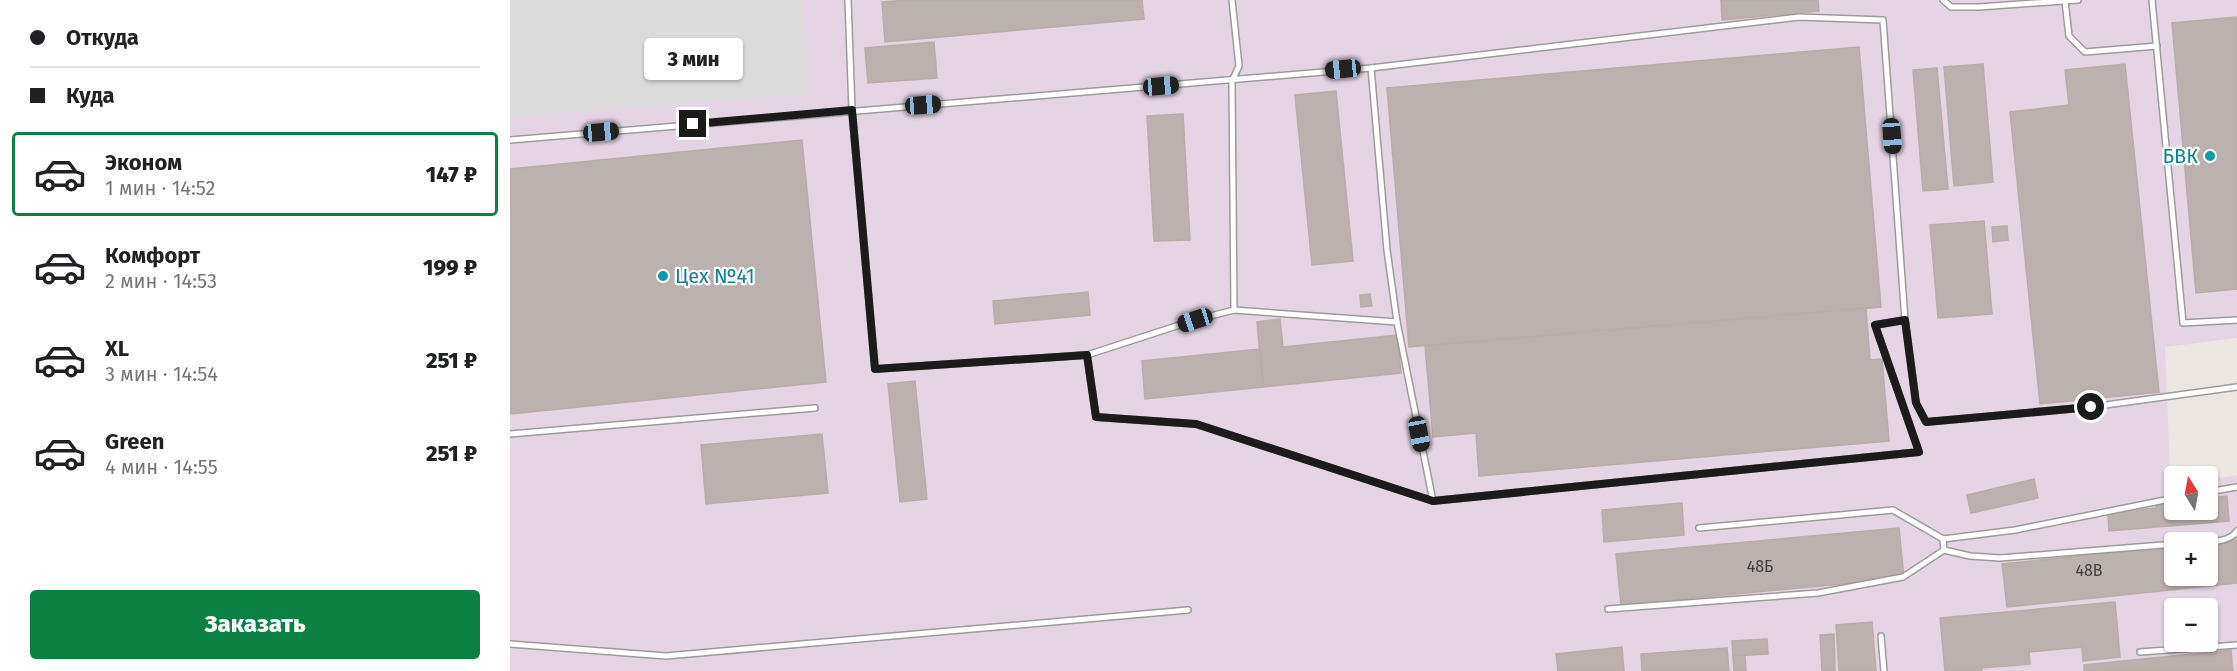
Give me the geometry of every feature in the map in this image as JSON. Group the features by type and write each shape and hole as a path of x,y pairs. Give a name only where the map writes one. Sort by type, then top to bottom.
{"lane":[{"path":"848,0 852,110 875,369 1087,355 1195,320 1234,310 1397,322"},
{"path":"1232,0 1239,66 1232,81 1234,310"},
{"path":"1943,0 1951,7 2078,0"},
{"path":"2152,0 2183,323 2237,320"},
{"path":"2066,1 2069,36 2085,52 2157,46"},
{"path":"510,140 1371,68 1799,17 1883,20 1905,320 1916,403 1926,422 2091,407 2237,387"},
{"path":"1371,68 1397,322 1433,501"},
{"path":"1087,355 1096,417 1196,424 1433,501 1919,452 1875,325 1905,320"},
{"path":"510,434 815,408"},
{"path":"2218,490 2237,487"},
{"path":"1699,528 1893,510 1943,539 2014,530 2164,500"},
{"path":"2218,540 2234,536 2237,531"},
{"path":"1943,539 1944,549"},
{"path":"1608,609 1818,593 1903,577 1944,549 1970,556 2000,558 2164,545"},
{"path":"510,644 666,656 1188,610"},
{"path":"1881,636 1884,671"},
{"path":"2140,652 2237,645"}],"shaded area":[{"path":"510,0 2237,0 2237,338 2165,347 2170,466 2164,466 2164,520 2218,520 2218,478 2237,475 2237,671 510,671"},
{"path":"510,0 801,0 809,94 510,117"}],"building":[{"path":"907,0 1142,0 1144,19 885,42 882,2"},
{"path":"1721,0 1818,0 1819,11 1722,20"},
{"name":"БВК","path":"2237,17 2237,289 2196,293 2172,23"},
{"path":"934,42 937,78 868,83 865,48"},
{"path":"1859,47 1881,307 1409,347 1387,88"},
{"path":"1983,64 1993,182 1954,186 1944,67"},
{"path":"2125,64 2159,392 2040,404 2010,112 2069,105 2065,70"},
{"path":"1937,68 1948,189 1923,191 1913,70"},
{"path":"1336,91 1353,261 1312,265 1295,95"},
{"path":"1183,114 1190,240 1154,241 1147,116"},
{"name":"Цех №41","path":"802,140 826,382 510,414 510,169"},
{"path":"1984,221 1992,314 1938,318 1930,225"},
{"path":"2007,226 2008,240 1993,242 1992,227"},
{"path":"1088,292 1090,315 995,324 993,301"},
{"path":"1370,294 1372,306 1361,307 1360,295"},
{"path":"1866,308 1870,360 1882,359 1889,441 1479,476 1476,433 1433,437 1425,346"},
{"path":"1280,319 1283,347 1397,335 1401,373 1263,387 1257,322"},
{"path":"1260,349 1263,387 1145,399 1142,361"},
{"path":"915,381 927,499 900,502 888,384"},
{"path":"822,434 828,493 706,504 701,445"},
{"path":"2034,479 2038,498 1971,513 1967,495"},
{"path":"2227,496 2229,521 2109,531 2108,512 2156,508 2156,503 2164,502 2164,520 2218,520 2218,497"},
{"path":"1682,503 1684,535 1604,542 1602,510"},
{"path":"1899,528 1904,578 1621,605 1616,554"},
{"path":"2237,540 2237,583 2218,585 2218,542"},
{"path":"2164,547 2164,586 2208,586 2007,607 2002,564"},
{"path":"2115,602 2120,657 2083,661 2082,647 2029,652 2030,664 1981,668 1982,671 1945,671 1940,618"},
{"path":"1872,622 1876,671 1839,671 1836,625"},
{"path":"1834,634 1835,671 1822,671 1820,635"},
{"path":"1767,639 1768,654 1733,656 1732,641"},
{"path":"1622,647 1624,671 1558,671 1556,654"},
{"path":"1727,648 1729,671 1642,671 1641,654"},
{"path":"2231,650 2233,671 2084,671 2084,665"},
{"path":"1745,655 1746,671 1734,671 1733,656"}],"place":[{"name":"БВК","path":"2210,156"},
{"name":"Цех №41","path":"663,276"}],"route":[{"path":"693,124 852,110 875,369 1087,355 1096,417 1196,424 1433,501 1919,452 1875,325 1905,320 1916,403 1926,422 2091,407"}]}
